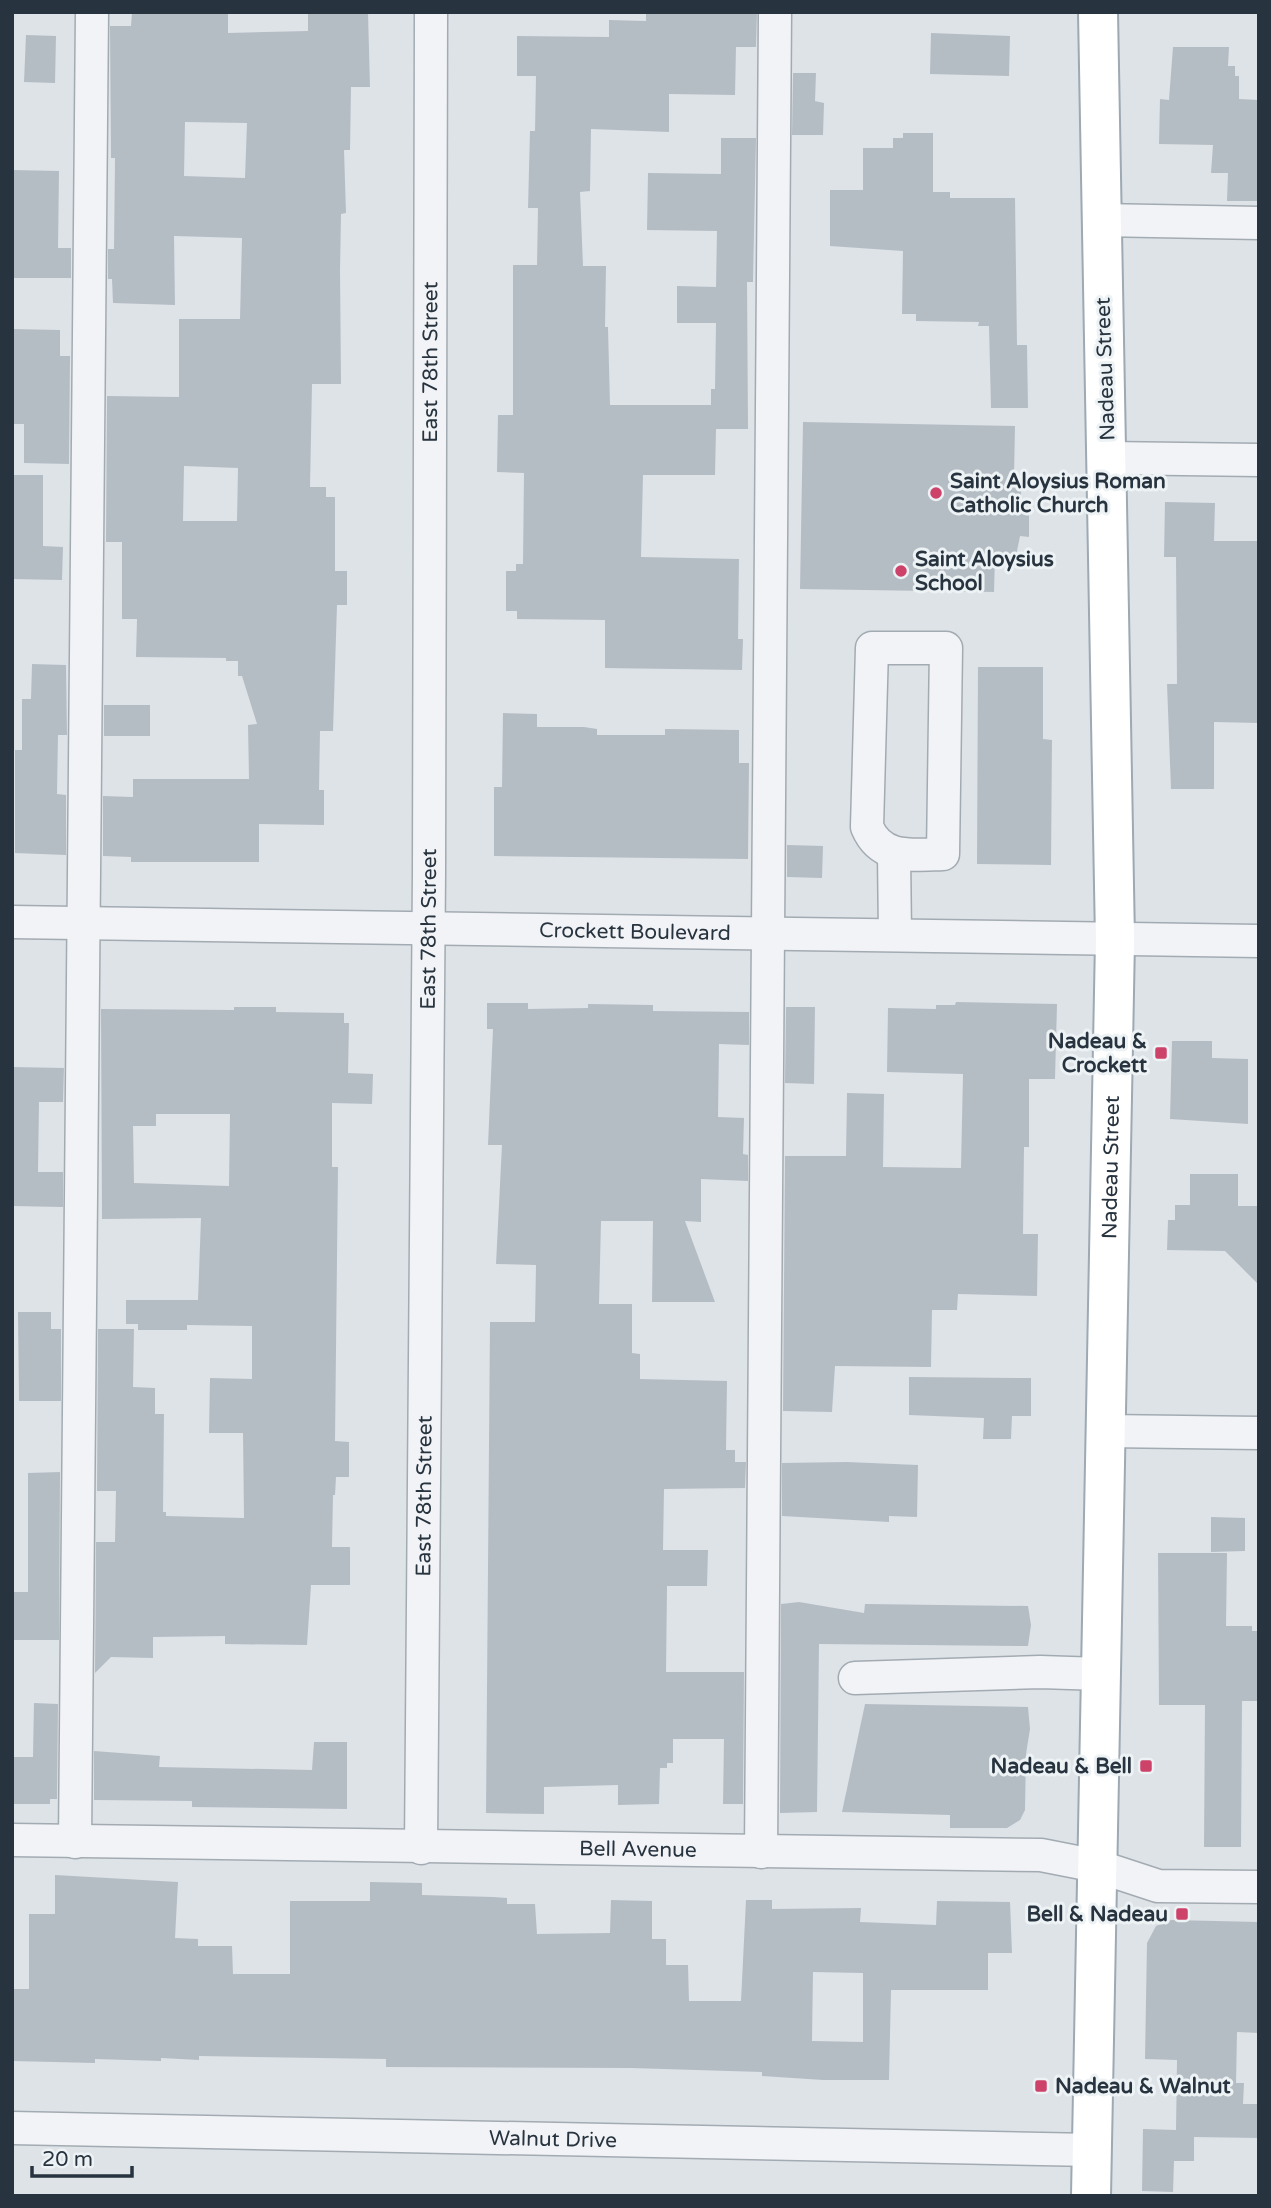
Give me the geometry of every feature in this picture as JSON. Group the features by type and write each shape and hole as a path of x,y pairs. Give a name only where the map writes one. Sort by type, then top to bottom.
{"main road":[{"name":"Nadeau Street","path":"1091,2196 1115,940 1098,12"}],"street":[{"path":"75,1842 92,12"},
{"name":"East 78th Street","path":"421,1847 431,12"},
{"path":"761,1852 775,12"},
{"path":"1100,220 1259,223"},
{"path":"1107,458 1259,460"},
{"path":"872,648 946,648 943,855 894,855 873,841 867,827 872,648"},
{"path":"894,855 895,934"},
{"name":"Crockett Boulevard","path":"12,922 1259,940"},
{"path":"1106,1431 1259,1433"},
{"path":"855,1678 1040,1672 1101,1674"},
{"name":"Bell Avenue","path":"12,1840 1041,1855 1097,1866 1158,1886 1259,1887"},
{"name":"Walnut Drive","path":"12,2128 1092,2150"}],"building":[{"path":"132,12 228,12 228,33 308,31 308,12 368,12 370,87 351,87 350,150 344,150 346,213 341,214 341,384 312,384 310,487 326,487 326,497 335,497 335,571 347,571 347,605 337,605 333,731 320,731 319,790 324,790 324,825 259,824 259,862 131,862 131,857 103,856 103,796 133,797 133,779 249,779 248,725 257,724 242,676 238,676 238,661 226,661 226,658 136,657 137,619 122,619 122,542 106,542 107,396 179,397 179,319 240,319 242,238 174,236 175,305 113,303 112,279 108,279 108,249 114,249 115,158 111,158 110,26 131,26","holes":["185,122 247,123 245,178 184,176","184,466 238,468 237,521 183,521"]},
{"path":"646,12 757,12 756,47 736,47 735,95 669,94 669,132 591,129 590,191 580,192 583,266 606,266 605,327 608,327 610,405 711,405 711,389 715,389 716,323 677,323 677,286 716,287 717,231 647,230 648,173 721,174 721,138 756,138 753,282 747,282 748,429 716,429 715,475 643,475 641,557 739,559 738,639 743,639 742,670 605,668 605,620 517,619 517,611 506,611 506,571 516,571 516,564 523,564 524,473 497,472 498,415 513,415 513,265 537,265 538,208 528,208 530,131 535,131 536,76 517,76 517,36 609,37 609,20 646,21"},
{"path":"931,33 1010,36 1009,76 930,74"},
{"path":"26,35 56,36 55,83 24,82"},
{"path":"1173,47 1229,47 1228,66 1235,66 1235,76 1239,76 1239,99 1259,100 1259,201 1227,201 1228,173 1211,173 1213,145 1159,144 1160,99 1169,100"},
{"path":"793,73 816,73 815,101 824,103 823,135 792,135"},
{"path":"903,133 933,133 933,192 950,192 950,198 1015,198 1017,345 1027,345 1028,408 991,408 989,326 978,326 979,322 916,321 916,314 902,314 903,251 830,246 830,190 863,190 863,148 893,148 893,138 903,138"},
{"path":"12,170 59,171 58,248 71,248 71,278 12,278"},
{"path":"12,329 60,330 60,356 70,356 69,464 24,463 24,424 12,424"},
{"name":"Saint Aloysius Roman Catholic Church","path":"803,422 1015,426 1014,477 1021,477 1021,502 1029,502 1029,537 1020,536 1016,556 995,556 994,592 800,589"},
{"path":"12,475 43,475 43,546 63,547 62,580 12,579"},
{"path":"1165,502 1215,503 1214,541 1259,541 1259,723 1214,722 1214,789 1171,789 1167,684 1177,684 1176,557 1164,557"},
{"path":"32,664 66,665 67,735 58,735 57,794 66,795 66,855 15,853 15,750 22,750 22,699 31,699"},
{"path":"978,667 1043,667 1043,739 1052,740 1051,865 977,864"},
{"path":"104,705 150,705 150,736 104,736"},
{"path":"503,713 537,714 537,727 584,727 597,729 597,735 665,735 665,729 739,730 739,763 749,763 748,859 494,856 494,787 502,787"},
{"path":"787,845 823,846 822,878 787,877"},
{"path":"956,1002 1057,1004 1055,1079 1029,1079 1029,1147 1024,1147 1023,1234 1038,1234 1037,1296 958,1294 957,1310 932,1310 931,1367 835,1366 832,1412 783,1411 785,1156 846,1156 847,1093 884,1094 883,1167 961,1168 963,1074 887,1072 888,1008 936,1009 936,1005 955,1005"},
{"path":"487,1003 528,1003 528,1009 588,1008 588,1004 653,1005 653,1011 749,1012 749,1045 719,1044 718,1117 744,1118 743,1154 748,1155 748,1181 701,1179 701,1222 685,1221 715,1302 652,1302 653,1221 601,1221 599,1304 632,1304 632,1353 640,1354 640,1379 727,1381 726,1450 735,1450 735,1462 746,1462 745,1488 664,1489 663,1550 708,1550 707,1586 667,1586 666,1672 744,1672 743,1804 723,1804 724,1739 673,1739 673,1763 667,1763 667,1768 660,1768 659,1804 618,1805 618,1785 544,1787 544,1814 486,1813 490,1322 535,1322 536,1265 496,1264 502,1145 488,1145 493,1029 487,1029"},
{"path":"234,1007 276,1007 276,1012 344,1013 344,1023 349,1023 348,1073 373,1074 372,1104 332,1103 332,1167 338,1167 335,1441 349,1442 349,1477 336,1477 332,1547 350,1547 350,1585 311,1585 307,1645 225,1644 225,1636 153,1637 153,1658 111,1657 95,1673 96,1542 115,1542 116,1491 97,1491 98,1329 134,1329 133,1387 155,1388 155,1414 164,1414 163,1512 166,1512 166,1516 244,1518 243,1433 209,1433 210,1378 252,1379 252,1326 187,1325 187,1330 138,1330 138,1324 126,1324 126,1300 198,1300 201,1218 102,1219 101,1009 234,1010","holes":["156,1114 230,1114 229,1186 134,1183 133,1126 156,1126"]},
{"path":"786,1007 815,1007 814,1084 785,1083"},
{"path":"1172,1041 1212,1041 1212,1058 1248,1059 1248,1124 1170,1119"},
{"path":"12,1067 64,1068 63,1102 39,1102 38,1172 63,1172 63,1207 12,1206"},
{"path":"1190,1174 1238,1174 1238,1206 1259,1206 1259,1285 1225,1251 1167,1250 1168,1220 1175,1220 1175,1205 1190,1205"},
{"path":"18,1312 51,1312 51,1329 61,1329 61,1401 19,1401"},
{"path":"909,1377 1031,1378 1031,1416 1012,1416 1011,1439 983,1439 984,1418 909,1415"},
{"path":"782,1463 918,1465 917,1517 889,1516 889,1522 782,1516"},
{"path":"60,1472 59,1640 12,1640 12,1592 28,1592 28,1473"},
{"path":"1211,1517 1245,1518 1245,1551 1211,1552"},
{"path":"1158,1553 1227,1553 1226,1626 1252,1626 1252,1631 1259,1631 1259,1701 1242,1701 1241,1847 1204,1847 1205,1705 1159,1705"},
{"path":"799,1602 864,1613 865,1604 1028,1606 1031,1625 1028,1646 819,1644 817,1812 780,1813 781,1604"},
{"path":"34,1703 58,1704 57,1799 50,1799 50,1804 14,1804 14,1757 33,1757"},
{"path":"865,1704 1028,1707 1030,1729 1026,1754 1025,1810 1020,1820 1007,1828 950,1828 950,1815 842,1812"},
{"path":"314,1742 347,1742 347,1809 192,1807 192,1801 94,1800 94,1751 160,1756 159,1767 312,1770"},
{"path":"55,1875 178,1882 175,1938 198,1939 198,1946 232,1946 233,1974 290,1974 290,1901 370,1901 370,1882 422,1883 422,1895 507,1898 507,1904 535,1904 537,1934 610,1933 611,1900 652,1901 652,1939 666,1939 666,1965 688,1965 689,2001 741,2001 746,1900 772,1900 772,1909 861,1908 860,1922 936,1925 937,1901 1010,1902 1012,1953 988,1953 988,1990 891,1990 889,2080 823,2080 762,2076 762,2072 631,2068 386,2067 386,2059 199,2056 199,2060 95,2059 95,2063 12,2061 12,1989 29,1989 29,1914 55,1914","holes":["813,1972 863,1973 863,2042 812,2041"]},
{"path":"1171,1920 1259,1922 1259,2033 1237,2032 1236,2083 1244,2083 1243,2104 1259,2104 1259,2138 1194,2137 1194,2161 1174,2161 1173,2192 1142,2191 1143,2129 1176,2130 1177,2060 1145,2059 1147,1943 1156,1926"}],"place":[{"name":"Saint Aloysius Roman Catholic Church","path":"936,493"},
{"name":"Saint Aloysius School","path":"901,571"},
{"name":"Nadeau & Crockett","path":"1161,1053"},
{"name":"Nadeau & Bell","path":"1146,1766"},
{"name":"Bell & Nadeau","path":"1182,1914"},
{"name":"Nadeau & Walnut","path":"1041,2086"}]}
